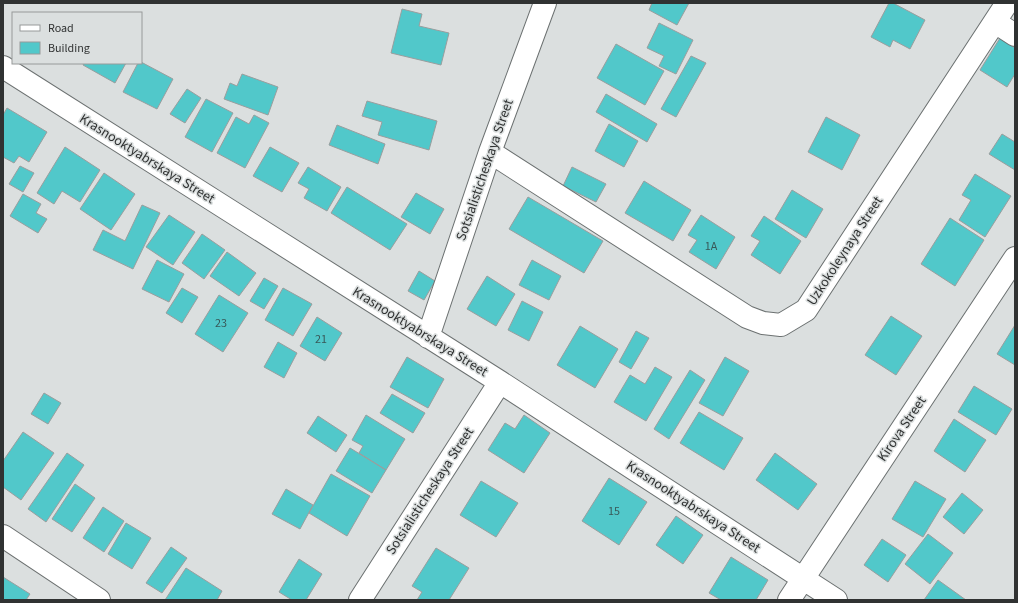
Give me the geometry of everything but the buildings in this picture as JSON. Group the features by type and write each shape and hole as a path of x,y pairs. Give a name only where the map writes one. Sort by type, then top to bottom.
{"street":[{"name":"Sotsialisticheskaya Street","path":"428,338 490,152 545,3"},
{"name":"Uzkokoleynaya Street","path":"490,152 747,317 763,323 781,325 806,310 1006,3"},
{"path":"995,22 1015,35"},
{"name":"Krasnooktyabrskaya Street","path":"3,67 428,338 500,382 836,600"},
{"name":"Kirova Street","path":"788,600 1015,258"},
{"name":"Sotsialisticheskaya Street","path":"360,600 500,382"},
{"path":"3,536 99,600"}]}
